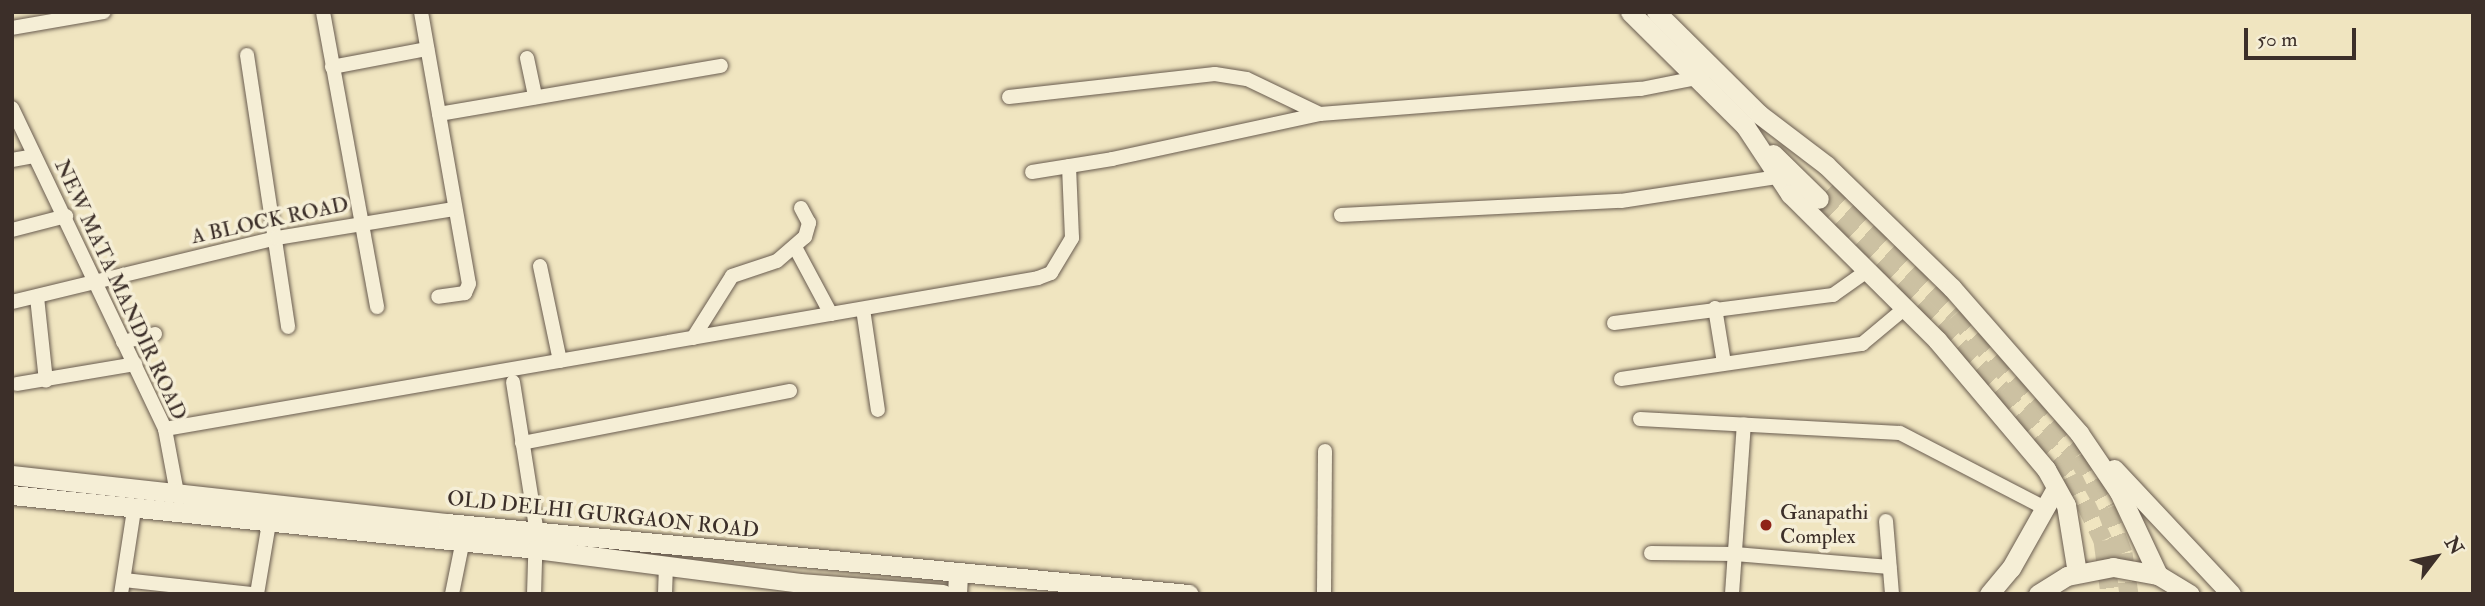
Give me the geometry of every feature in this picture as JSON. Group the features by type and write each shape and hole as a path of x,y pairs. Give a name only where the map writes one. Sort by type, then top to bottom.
{"main road":[{"path":"1630,12 1696,78 1752,120 1826,165 1952,288 2079,433 2231,594"},
{"path":"1656,12 1752,120 1825,193"},
{"path":"1752,120 1778,177 1905,309 2031,451 2056,488 2071,525 2077,573"},
{"path":"2079,433 2119,492 2158,575"},
{"name":"OLD DELHI GURGAON ROAD","path":"12,475 1189,594"},
{"path":"1989,594 2011,568 2056,488"},
{"name":"OLD DELHI GURGAON ROAD","path":"12,495 462,545 666,564 799,588 943,594"},
{"path":"2038,594 2077,573 2113,567 2158,575 2190,594"},
{"path":"957,594 958,572"}],"street":[{"path":"12,28 104,12"},
{"path":"323,12 359,224 377,307"},
{"path":"421,12 468,289 438,297"},
{"path":"332,67 427,49"},
{"path":"247,55 277,238 288,327"},
{"path":"527,58 535,97"},
{"path":"439,114 721,66"},
{"path":"1009,97 1215,75 1247,79 1320,114"},
{"path":"1031,172 1320,114 1642,89 1696,78"},
{"name":"NEW MATA MANDIR ROAD","path":"13,111 66,216 165,429 177,493"},
{"path":"12,160 34,156"},
{"path":"165,429 863,309 1051,273 1072,238 1069,166"},
{"path":"1341,215 1621,201 1778,177"},
{"path":"693,338 733,276 777,261 796,247 809,230 801,208"},
{"name":"A BLOCK ROAD","path":"12,302 277,238 455,209"},
{"path":"12,230 66,216"},
{"path":"796,247 831,314"},
{"path":"540,266 560,361"},
{"path":"1614,323 1833,295 1867,271"},
{"path":"37,297 46,382"},
{"path":"1715,308 1724,363"},
{"path":"863,309 878,410"},
{"path":"1621,379 1862,344 1905,309"},
{"path":"123,342 155,334"},
{"path":"17,384 46,382 135,364"},
{"path":"513,383 536,528 534,594"},
{"path":"522,443 790,391"},
{"path":"1640,419 1907,435 2043,507"},
{"path":"1732,594 1744,424"},
{"path":"1324,594 1325,451"},
{"path":"134,510 123,587 251,594"},
{"path":"1886,521 1892,594"},
{"path":"257,594 269,523"},
{"path":"452,594 462,545"},
{"path":"1651,554 1735,554 1889,566"},
{"path":"665,594 666,564"}],"tunnel":[{"path":"1831,186 1955,314 2077,456 2106,508 2123,553 2129,594"},
{"path":"1819,199 2002,390 2072,475 2103,540 2110,594"}],"place":[{"name":"Ganapathi Complex","path":"1766,525"}]}
